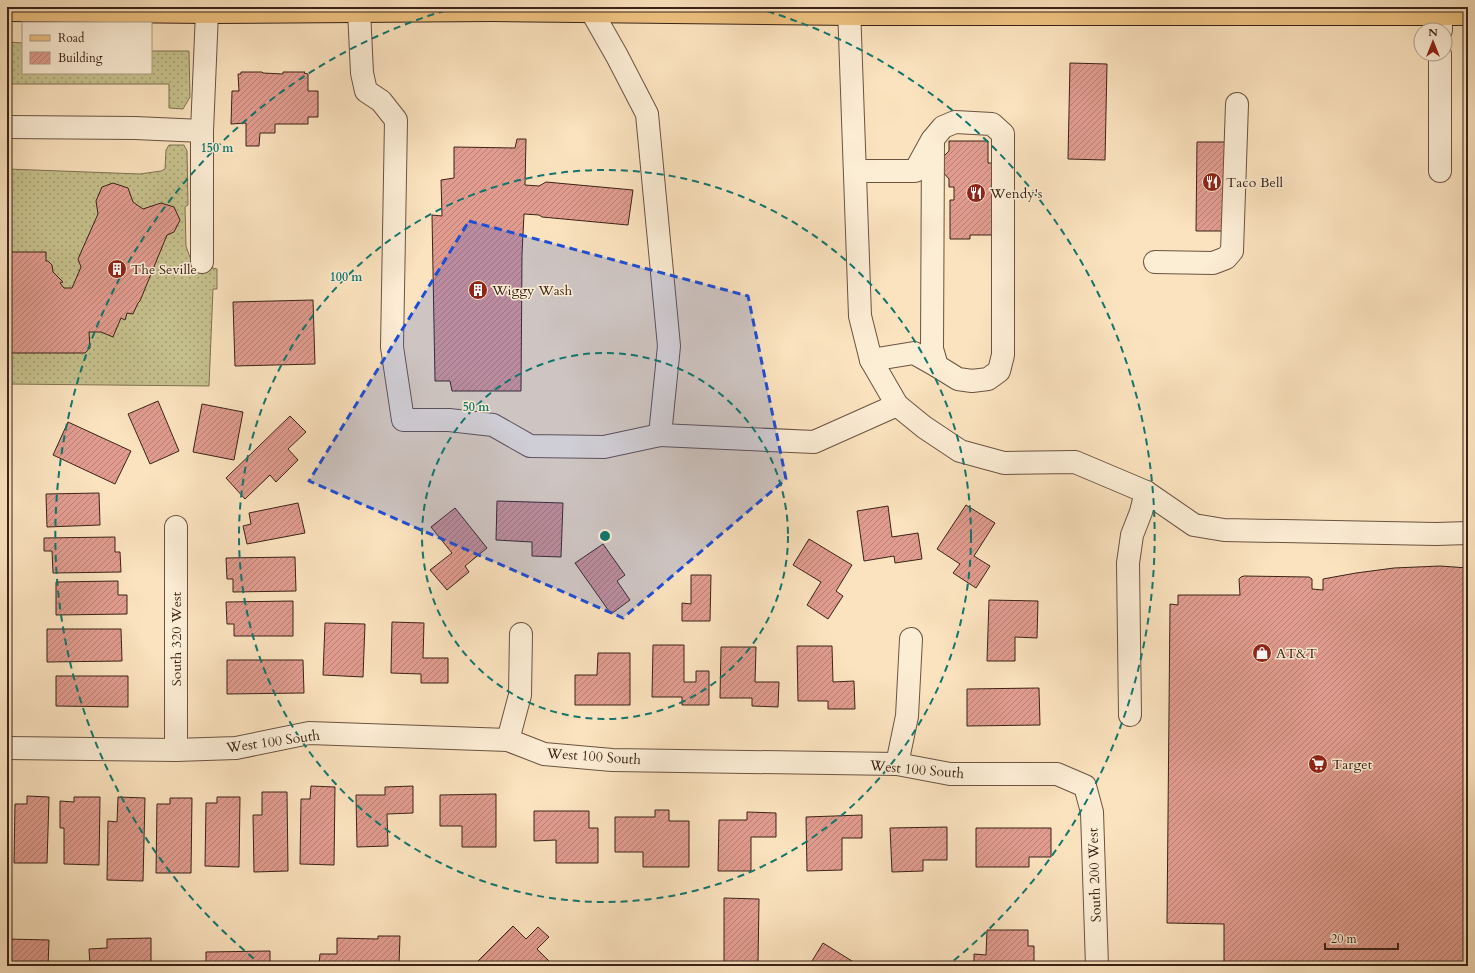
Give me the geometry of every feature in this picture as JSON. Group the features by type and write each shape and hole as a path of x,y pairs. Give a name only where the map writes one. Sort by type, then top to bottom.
{"main road":[{"path":"7,10 360,10 389,8 592,12 1252,11 1441,17 1468,14"}],"street":[{"path":"202,262 202,131 207,10"},
{"path":"360,10 362,74 366,91 381,101 396,120 392,347 403,420 449,420 493,425 530,446 604,447 660,436 814,442 897,405"},
{"path":"849,11 860,316 872,360 897,405 960,451 1004,463 1075,462 1146,492 1194,525 1224,530 1436,534 1468,533"},
{"path":"592,12 647,114 669,346 660,436"},
{"path":"1440,62 1440,171"},
{"path":"1155,262 1213,263 1226,258 1232,251 1237,104"},
{"path":"856,172 915,171 933,139 943,127 955,122 992,124 1003,134 1003,355 998,371 988,378 972,381 958,379 914,353 872,360"},
{"path":"7,127 135,128 202,131"},
{"path":"933,139 932,349 937,366"},
{"path":"1130,715 1128,563 1132,535 1146,492"},
{"name":"South 320 West","path":"176,527 176,750"},
{"path":"508,740 520,695 521,634"},
{"path":"897,764 907,716 911,639"},
{"name":"West 100 South","path":"7,748 176,750 236,748 309,733 508,740 544,754 612,760 897,764 950,774 1057,774 1085,786"},
{"name":"South 200 West","path":"1085,786 1092,812 1097,966"}],"highlighted area":[{"path":"469,221 748,296 786,479 623,618 309,481"}],"shaded area":[{"path":"7,42 22,43 22,74 152,74 152,51 189,51 190,97 183,109 169,108 169,84 7,84"},
{"path":"169,145 184,145 187,151 188,205 185,207 186,246 192,263 217,269 217,289 213,289 209,386 7,384 7,169 140,174 161,171 165,169 166,150"}],"building":[{"path":"1070,63 1107,64 1105,160 1068,159"},
{"path":"241,72 283,74 283,72 305,72 304,73 308,74 308,91 318,91 318,117 308,117 308,124 275,124 275,133 260,133 259,146 246,146 246,123 231,124 232,91 239,91 238,74 241,74"},
{"name":"Wiggy Wash","path":"517,139 526,139 525,185 539,186 546,182 633,190 628,225 524,214 522,254 521,391 452,391 450,381 435,381 432,215 442,216 441,180 454,178 454,147 515,148"},
{"name":"Wendy's","path":"949,141 988,141 988,163 995,163 993,235 970,235 970,239 950,239 950,200 954,200 954,187 949,187 949,179 942,171 942,158 949,151"},
{"name":"Taco Bell","path":"1197,142 1228,142 1227,222 1222,222 1222,231 1196,231"},
{"name":"The Seville","path":"113,183 128,188 133,202 143,209 161,203 174,207 180,220 174,232 167,235 140,301 133,314 127,313 125,320 121,318 113,337 101,332 89,332 90,348 85,353 7,353 7,252 46,252 46,261 52,265 53,272 63,282 60,283 64,288 72,288 81,267 78,259 98,214 96,201 102,187"},
{"path":"313,300 315,364 235,366 233,302"},
{"path":"158,401 179,451 150,464 128,414"},
{"path":"202,404 243,412 234,460 193,452"},
{"path":"290,416 306,432 288,449 298,460 276,482 270,475 245,499 226,478"},
{"path":"68,422 131,451 115,484 53,455"},
{"path":"99,493 100,525 47,527 46,494"},
{"path":"497,501 563,503 561,557 532,556 532,542 496,540"},
{"path":"298,503 305,533 247,544 243,526 251,524 249,513"},
{"path":"966,505 995,523 974,556 990,566 976,588 953,573 960,564 937,549"},
{"path":"888,506 892,537 918,533 922,559 895,563 894,556 864,561 857,511"},
{"path":"455,508 487,548 465,566 469,572 447,590 430,570 452,553 431,527"},
{"path":"115,537 115,552 120,552 121,572 53,573 52,551 44,551 44,538"},
{"path":"809,539 852,565 836,591 843,596 828,619 807,605 821,582 793,565"},
{"path":"603,544 625,575 617,581 630,600 611,614 575,563"},
{"path":"295,557 296,591 233,592 233,579 227,579 226,558"},
{"name":"Target","path":"1440,566 1468,568 1468,966 1224,966 1224,924 1167,923 1170,604 1178,605 1178,595 1240,595 1239,579 1244,576 1309,577 1312,579 1312,589 1323,590 1323,579 1394,568"},
{"path":"691,575 711,575 710,621 682,621 682,603 691,604"},
{"path":"118,581 118,595 127,595 127,614 56,615 56,582"},
{"path":"989,600 1038,601 1037,638 1015,637 1015,661 987,661"},
{"path":"293,601 293,636 234,636 234,624 227,624 226,602"},
{"path":"392,622 424,623 423,658 448,658 448,683 421,683 421,674 391,673"},
{"path":"325,623 365,624 363,677 323,675"},
{"path":"47,629 121,629 122,661 47,662"},
{"path":"653,645 684,645 684,682 696,682 696,671 709,671 709,705 682,705 682,697 652,697"},
{"path":"797,646 832,646 833,682 854,681 855,709 828,709 828,701 798,701"},
{"path":"721,647 756,647 755,682 779,682 778,707 752,706 752,698 720,698"},
{"path":"598,653 630,653 630,705 575,705 575,675 597,675"},
{"path":"227,660 303,660 304,693 227,694"},
{"path":"56,676 128,676 128,707 56,706"},
{"path":"1039,688 1040,725 967,726 967,689"},
{"path":"311,786 335,787 334,865 300,864 301,799 310,799"},
{"path":"413,786 413,813 387,814 388,846 357,847 356,795 385,795 385,787"},
{"path":"262,792 287,792 288,871 254,872 253,815 262,815"},
{"path":"496,794 496,847 462,847 462,826 440,826 440,795"},
{"path":"27,796 49,797 47,863 14,863 15,804 27,804"},
{"path":"74,797 100,797 99,865 64,864 64,828 60,828 60,801 74,802"},
{"path":"118,797 145,798 143,881 107,880 108,821 117,822"},
{"path":"217,797 240,797 239,867 205,866 206,803 217,803"},
{"path":"170,798 192,798 191,873 156,873 157,804 170,804"},
{"path":"655,810 669,810 669,821 689,821 689,867 643,867 643,852 615,852 615,817 655,817"},
{"path":"534,811 589,811 589,828 598,828 598,863 556,863 556,840 534,841"},
{"path":"747,812 776,813 776,837 751,837 751,871 718,871 719,820 747,820"},
{"path":"862,815 862,838 842,838 842,870 807,871 806,817"},
{"path":"947,827 947,860 923,860 923,871 892,872 890,828"},
{"path":"976,828 1051,828 1051,857 1029,857 1029,867 976,867"},
{"path":"724,898 759,899 758,964 724,963"},
{"path":"513,926 526,939 538,927 549,937 537,949 554,966 473,966"},
{"path":"987,930 1028,930 1028,946 1034,946 1034,966 974,966 974,954 986,955"},
{"path":"378,936 400,936 399,964 426,964 426,966 319,966 320,954 337,954 337,938 378,939"},
{"path":"151,938 151,963 160,962 161,966 90,966 89,949 107,948 107,939"},
{"path":"7,939 49,940 48,966 7,966"},
{"path":"823,943 860,966 809,966"},
{"path":"270,951 270,966 195,966 206,965 206,952"}],"place":[{"name":"Taco Bell","path":"1212,182"},
{"name":"Wendy's","path":"976,193"},
{"name":"The Seville","path":"117,269"},
{"name":"Wiggy Wash","path":"478,290"},
{"name":"AT&T","path":"1262,653"},
{"name":"Target","path":"1318,764"}]}
